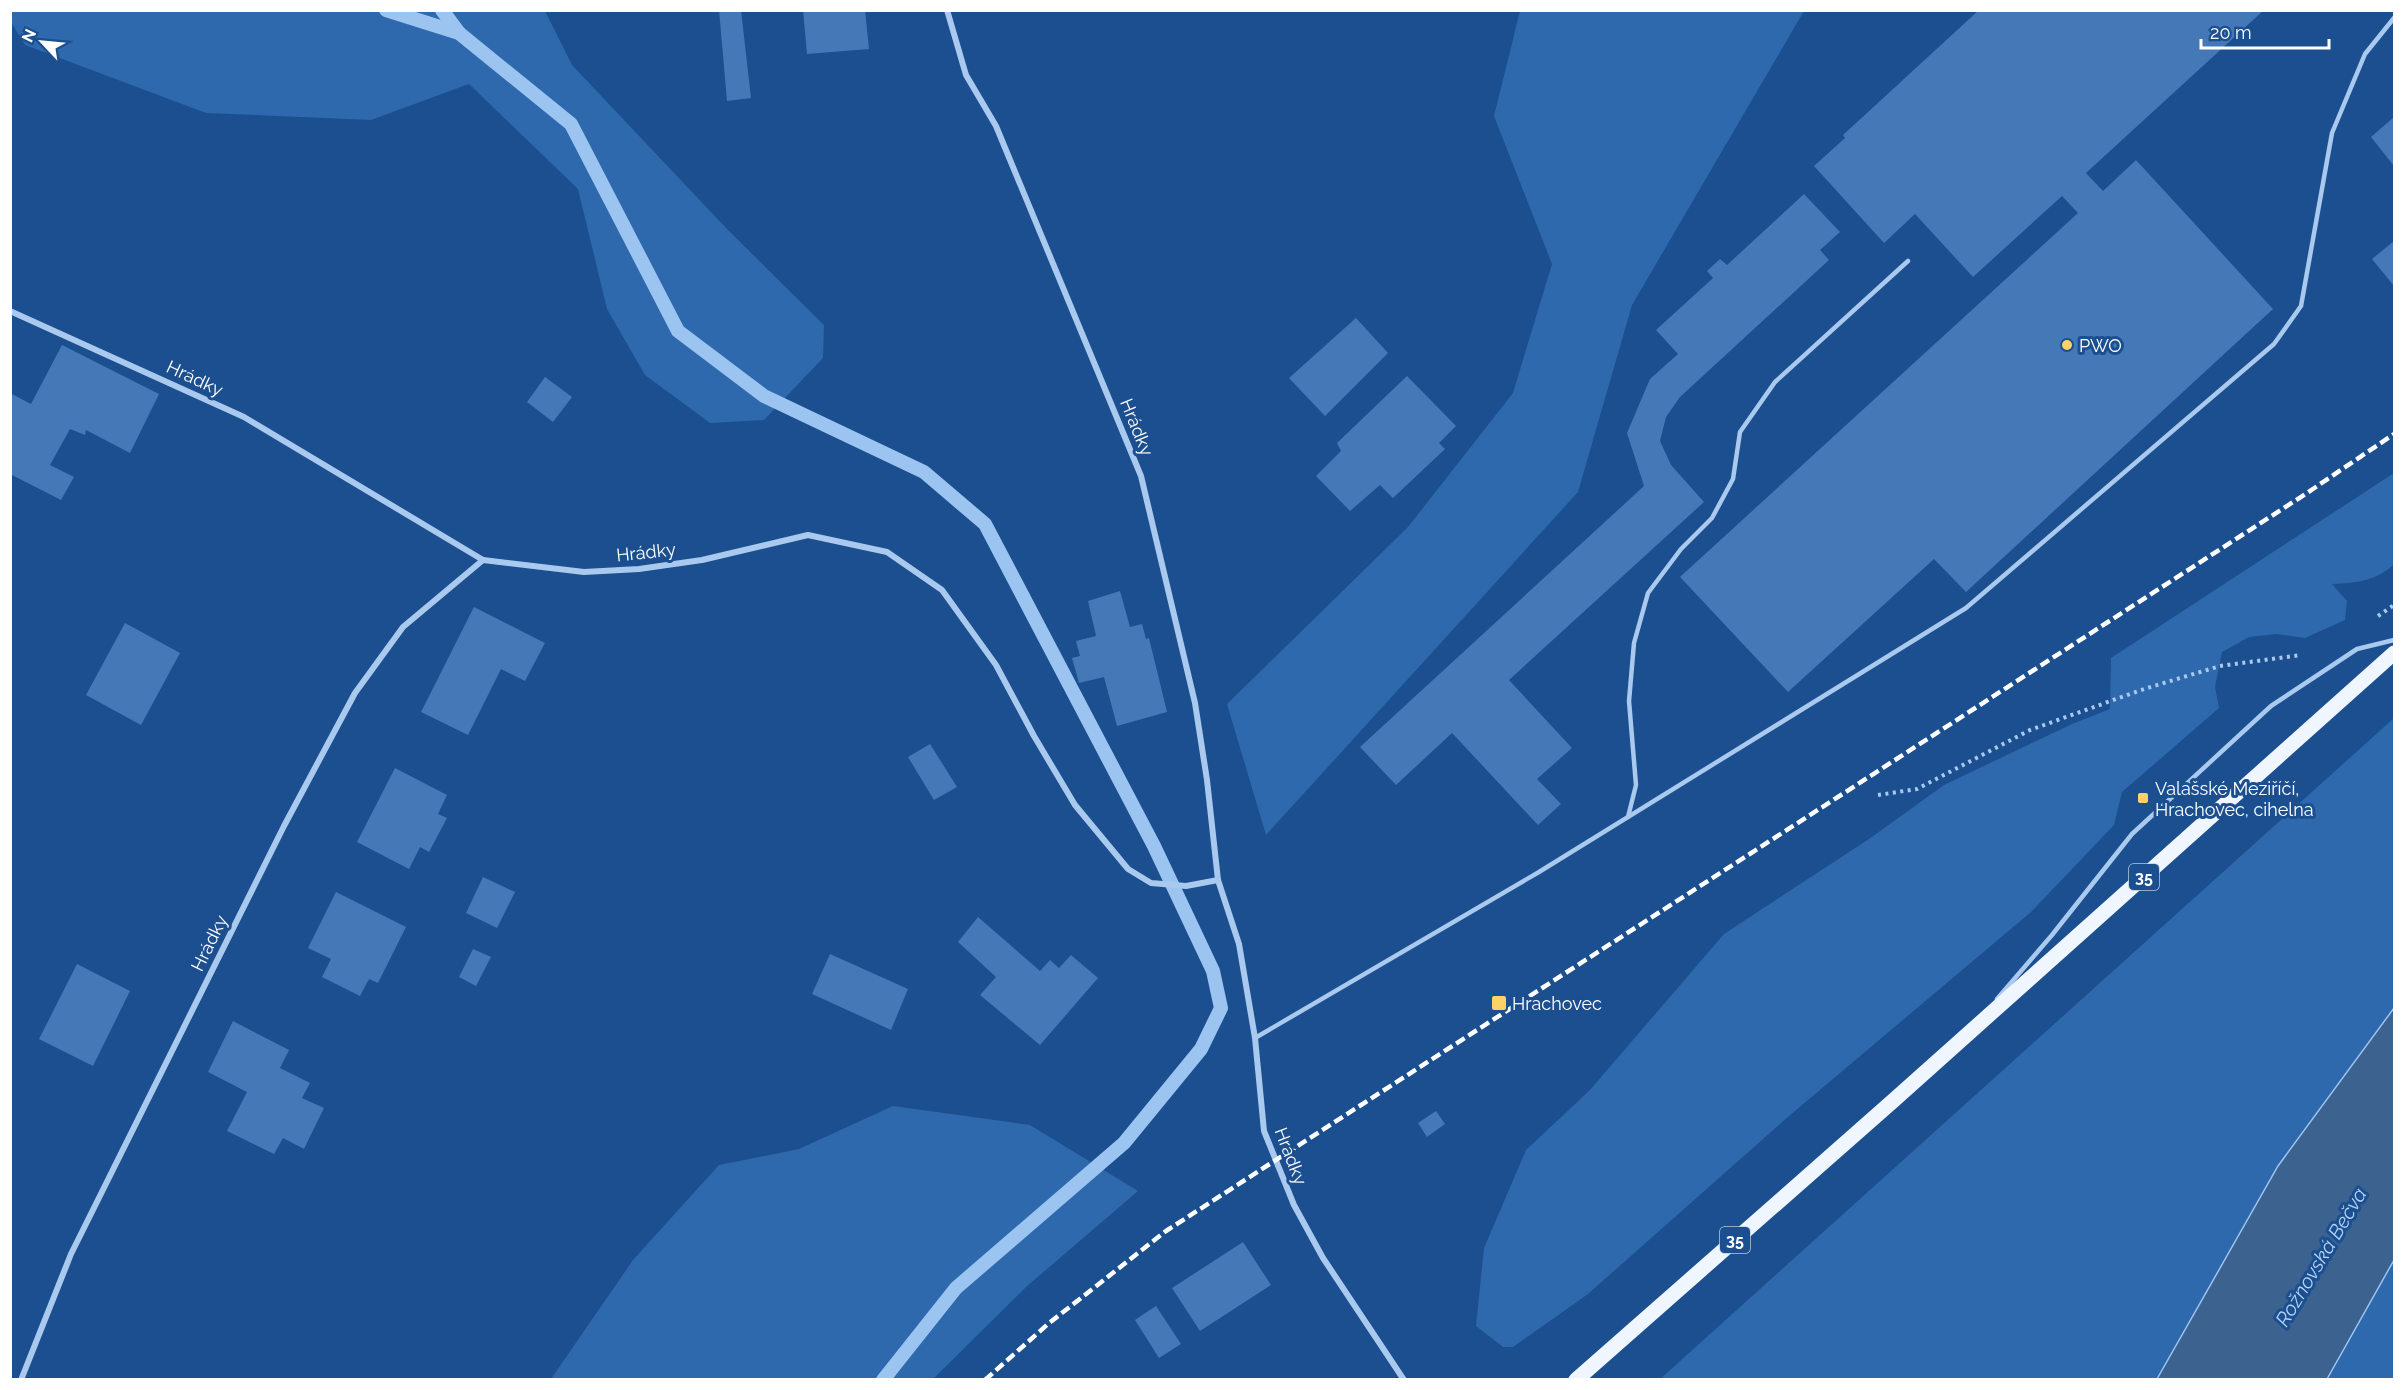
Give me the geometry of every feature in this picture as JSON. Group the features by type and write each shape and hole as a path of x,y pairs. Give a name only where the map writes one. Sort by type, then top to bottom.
{"main road":[{"name":"35","path":"1576,1380 1964,1038 2394,653"}],"street":[{"name":"Hrádky","path":"947,10 966,75 996,126 1141,476 1195,703 1207,780 1218,880 1239,944 1256,1038 1264,1131 1294,1205 1323,1258 1404,1380"},
{"name":"Hrádky","path":"10,311 244,417 483,560 584,572 639,569 702,560 808,535 887,552 942,590 996,665 1075,805 1128,869 1151,883 1186,886 1218,880"},
{"name":"Hrádky","path":"21,1380 71,1254 284,826 355,693 403,627 483,560"}],"lane":[{"path":"1256,1038 1628,817 1966,608 2274,344 2301,306 2332,133 2365,54 2394,18"},
{"path":"1628,817 1636,784 1629,701 1634,643 1648,594 1681,549 1712,518 1733,479 1740,432 1775,382 1908,261"},
{"path":"1964,1038 2052,935 2132,834 2186,783 2271,706 2358,649 2394,640"}],"path":[{"path":"1878,795 1917,789 2030,730 2144,688 2220,666 2300,654 2306,657"}],"shaded area":[{"path":"11,10 545,11 572,65 727,229 824,325 823,358 764,420 710,423 645,375 607,309 578,189 469,84 371,120 206,113 25,45 11,22"},
{"path":"1520,11 1804,11 1632,305 1578,492 1266,835 1227,704 1408,527 1513,393 1552,264 1494,116"},
{"path":"2394,473 2394,564 2373,578 2332,584 2347,601 2345,620 2305,638 2277,634 2249,637 2222,652 2215,687 2219,708 2122,792 2114,825 2031,912 1789,1116 1588,1294 1513,1347 1503,1347 1476,1326 1484,1248 1526,1150 1590,1090 1724,934 1869,839 1944,785 2072,724 2110,709 2111,658"},
{"path":"2394,718 2394,1008 2278,1166 2157,1379 1659,1380"},
{"path":"893,1106 1030,1125 1138,1191 1026,1287 933,1379 551,1379 633,1260 719,1165 799,1149"},
{"path":"2394,1260 2394,1379 2327,1380"}],"water":[{"name":"Rožnovská Bečva","path":"2394,1008 2394,1260 2327,1379 2157,1379 2278,1166"}],"building":[{"path":"719,10 741,10 751,98 727,101"},
{"path":"803,10 865,10 869,49 807,54"},
{"name":"PWO","path":"1979,10 2264,10 2086,173 2103,191 2136,160 2273,309 1966,592 1934,559 1788,692 1680,577 2078,213 2062,196 1973,277 1915,214 1884,243 1814,166 1845,138 1843,135"},
{"path":"2394,117 2394,166 2371,137"},
{"path":"1804,194 1840,232 1820,250 1829,260 1680,397 1666,417 1660,441 1671,465 1704,502 1509,680 1572,748 1537,779 1561,804 1538,825 1452,733 1396,785 1360,747 1644,486 1627,433 1650,379 1678,354 1656,330 1713,278 1707,271 1720,259 1727,265"},
{"path":"2394,241 2394,286 2372,259"},
{"path":"1356,318 1388,353 1325,416 1289,378"},
{"path":"62,345 159,394 130,453 86,430 85,435 70,429 50,465 74,477 61,500 10,474 10,393 31,404"},
{"path":"1407,376 1456,426 1439,443 1445,449 1393,498 1380,485 1350,511 1316,476 1341,451 1337,443"},
{"path":"545,377 572,397 553,422 527,402"},
{"path":"1120,591 1130,627 1142,624 1146,639 1149,638 1167,712 1117,726 1104,677 1079,683 1072,658 1080,656 1076,641 1096,636 1088,601"},
{"path":"474,607 545,643 525,681 501,669 468,735 421,712"},
{"path":"125,623 180,653 141,725 86,695"},
{"path":"930,744 957,787 934,800 908,757"},
{"path":"395,768 447,795 438,814 447,818 429,852 420,847 409,869 357,842"},
{"path":"483,877 515,892 497,928 466,913"},
{"path":"336,892 406,927 378,983 369,979 360,996 322,977 331,959 308,948"},
{"path":"978,917 1040,971 1050,960 1059,968 1071,955 1098,978 1040,1045 980,995 996,977 958,942"},
{"path":"473,949 491,957 476,986 459,977"},
{"path":"830,954 908,989 891,1030 812,994"},
{"path":"77,964 130,991 93,1066 39,1039"},
{"path":"233,1021 289,1050 280,1068 310,1083 302,1098 324,1108 304,1149 283,1138 274,1154 227,1131 247,1092 208,1072"},
{"path":"1436,1111 1445,1124 1427,1137 1418,1123"},
{"path":"1243,1242 1271,1285 1200,1331 1172,1288"},
{"path":"1156,1306 1181,1344 1159,1358 1135,1320"}],"waterway":[{"path":"386,10 459,33 571,124 678,331 764,396 924,472 985,524 1154,846 1213,971 1221,1008 1201,1049 1124,1143 956,1288 883,1380"},
{"path":"442,10 459,33"}],"railway":[{"path":"985,1380 1048,1324 1166,1231 2307,493 2394,434"}],"place":[{"name":"PWO","path":"2067,345"},
{"name":"Valašské Meziříčí, Hrachovec, cihelna","path":"2143,798"},
{"name":"Hrachovec","path":"1499,1003"}]}
